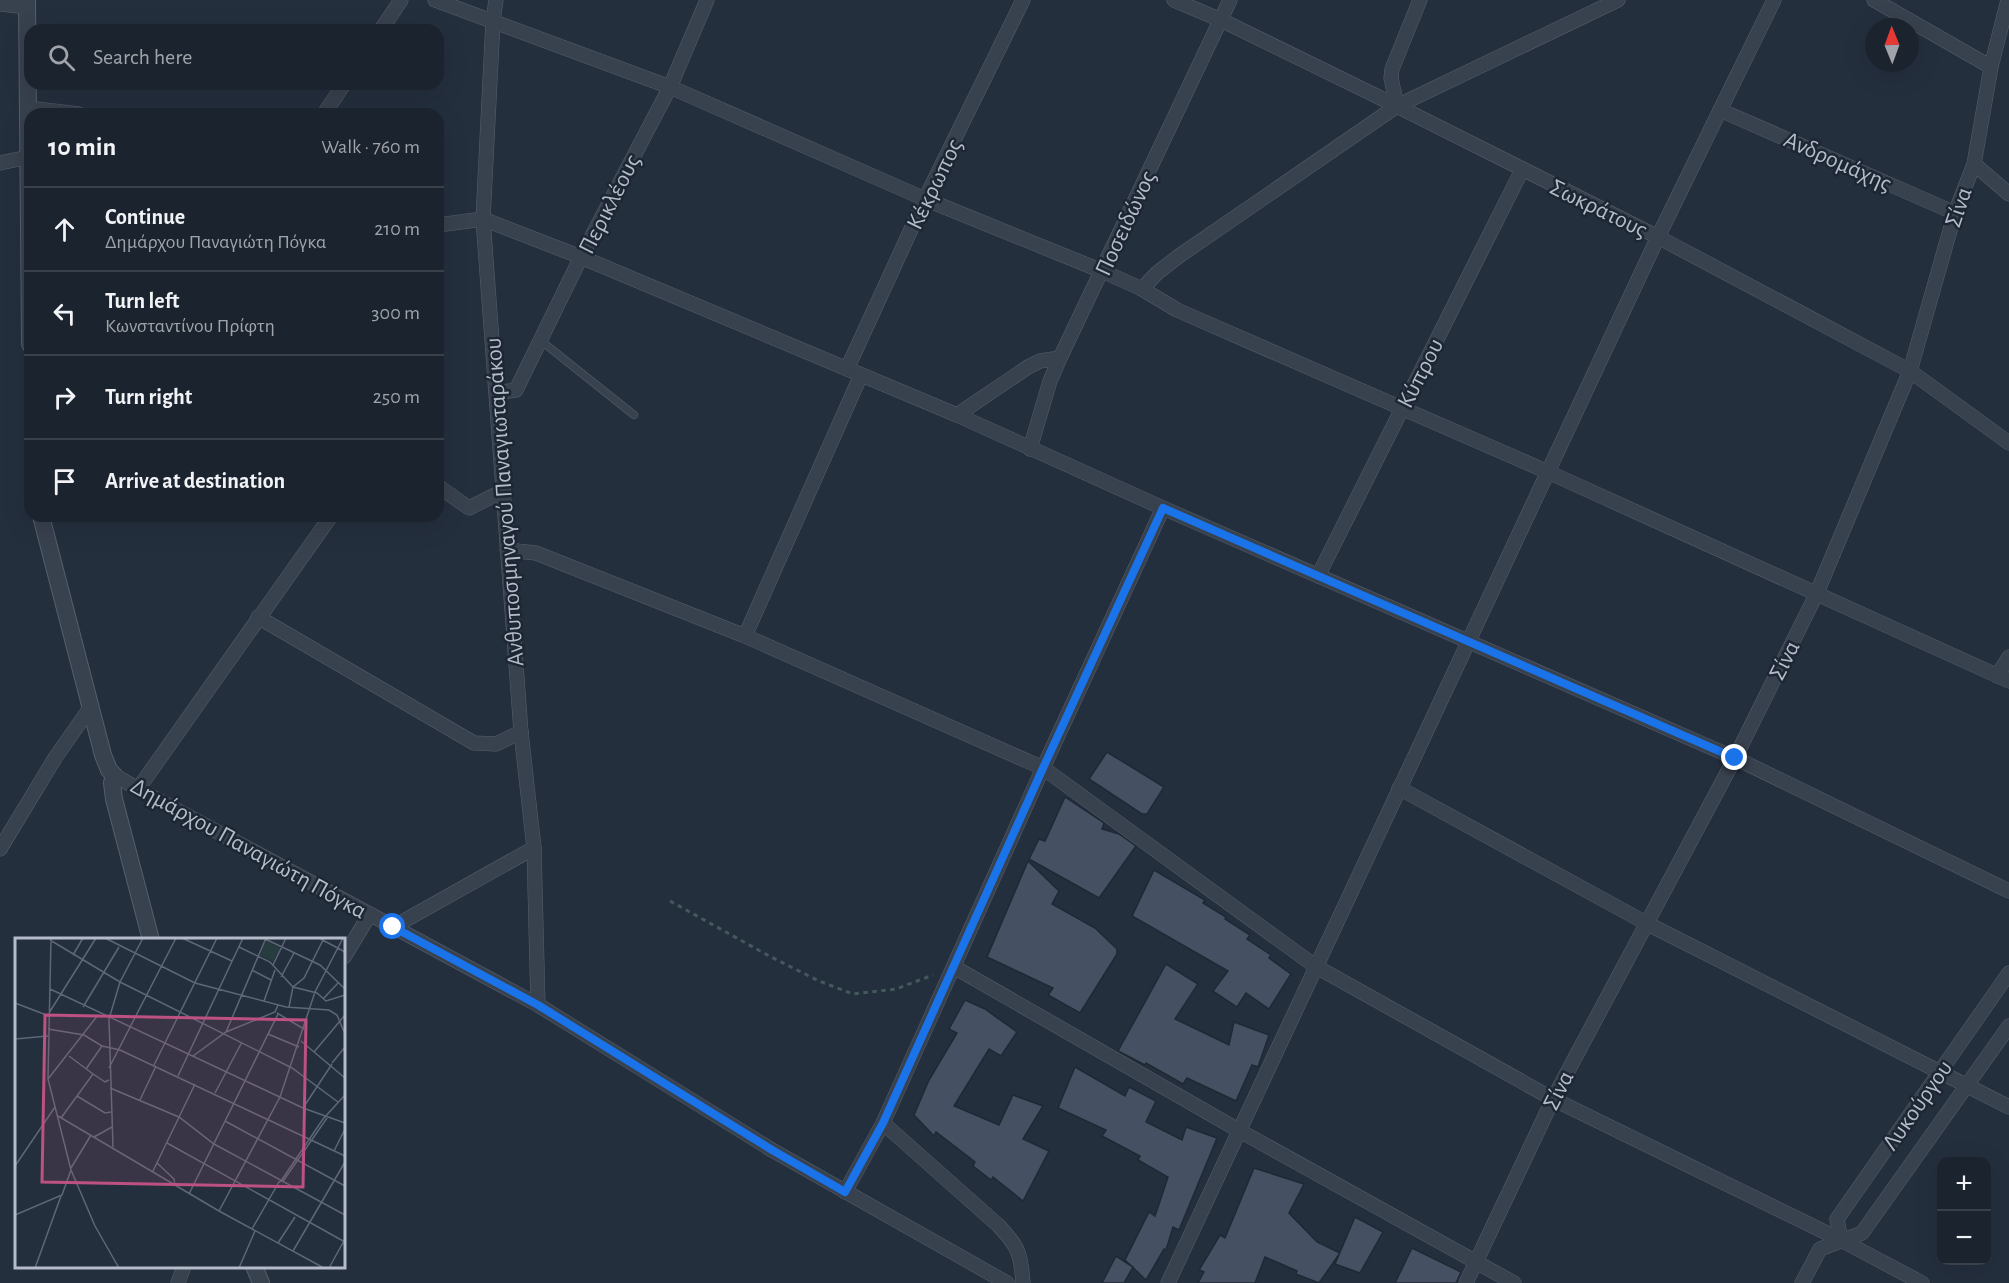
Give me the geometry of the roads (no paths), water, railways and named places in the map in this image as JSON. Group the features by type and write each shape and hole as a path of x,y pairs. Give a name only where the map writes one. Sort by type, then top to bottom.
{"street":[{"path":"385,24 401,0"},
{"path":"435,0 670,87 925,200 1102,271 1142,289 1177,310 1548,472 2003,678 2009,657"},
{"name":"Ανθυποσμηναγού Παναγιωταράκου","path":"496,0 483,219 521,732 534,848 538,1005"},
{"name":"Περικλέους","path":"497,393 516,390 581,257 670,87 706,0"},
{"name":"Κέκρωπος","path":"847,369 925,200 1023,0"},
{"name":"Σωκράτους","path":"1174,0 1221,20 1397,106 1658,237 1910,371 2009,442"},
{"name":"Ποσειδώνος","path":"1030,449 1050,381 1060,358 1230,0"},
{"path":"1397,106 1391,78 1392,69 1420,0"},
{"path":"1142,289 1157,273 1179,256 1397,106 1618,0"},
{"path":"1168,1283 1658,237 1774,0"},
{"path":"1874,0 1991,67"},
{"name":"Σίνα","path":"1466,1283 1553,1099 1735,758 1816,595 1910,371 1955,213 1974,164 1991,67 2008,0"},
{"path":"0,4 27,4 27,24"},
{"path":"28,90 28,108"},
{"path":"328,108 340,90"},
{"name":"Ανδρομάχης","path":"1720,110 1955,213"},
{"path":"0,163 24,158"},
{"path":"1974,164 2009,194"},
{"name":"Κύπρου","path":"1318,576 1521,170"},
{"path":"444,226 483,219 581,257 957,415 1163,508 1735,758 2009,891"},
{"path":"957,415 1028,367 1040,361 1060,358"},
{"path":"745,636 861,375"},
{"path":"444,490 469,508 503,491"},
{"path":"845,1192 883,1123 1163,508"},
{"path":"43,522 105,763 114,774 112,783 114,799 151,938"},
{"path":"138,789 327,522"},
{"path":"507,550 536,553 745,636 1043,768 1315,966 1553,1099 1840,1240 1922,1283"},
{"path":"258,617 474,743 496,744 521,732"},
{"path":"0,849 55,758 90,708"},
{"name":"Δημάρχου Παναγιώτη Πόγκα","path":"114,774 538,1005 772,1150 1007,1283"},
{"path":"1399,788 1646,923 2009,1107"},
{"path":"393,927 534,848"},
{"path":"345,955 370,914"},
{"path":"954,967 1239,1131 1514,1283"},
{"name":"Λυκούργου","path":"1840,1240 1837,1219 2009,974"},
{"name":"Λυκούργου","path":"1802,1283 1820,1249 1862,1233 2009,1026"},
{"path":"883,1123 999,1226 1015,1243 1022,1263 1023,1283"},
{"path":"178,1283 183,1268"},
{"path":"255,1268 261,1283"}],"lane":[{"path":"540,340 634,415"}]}
